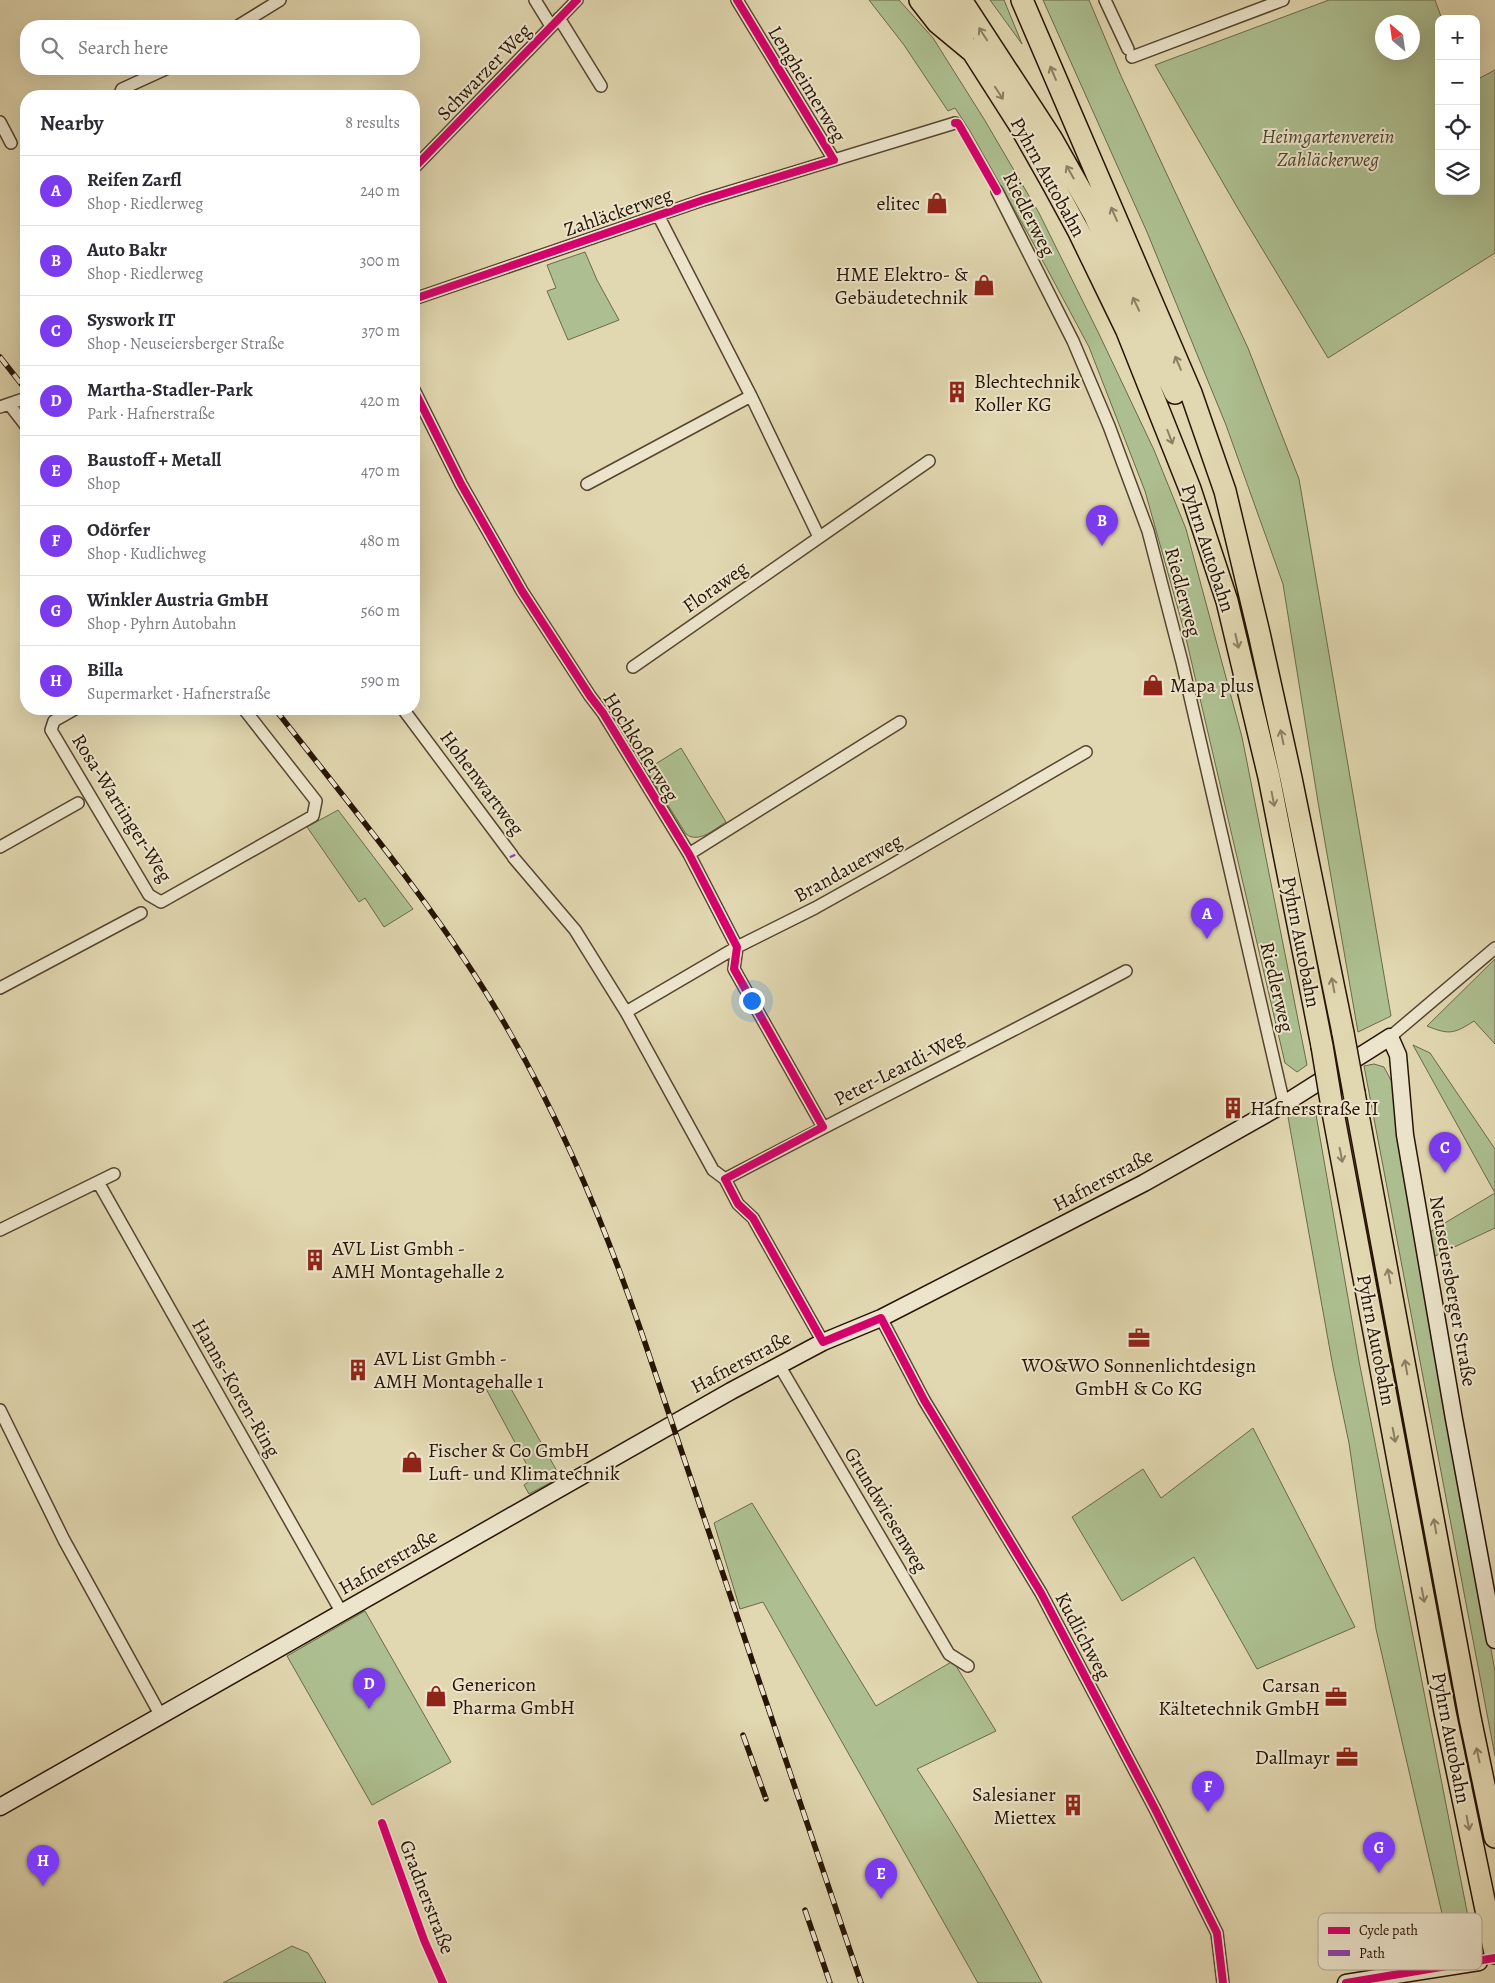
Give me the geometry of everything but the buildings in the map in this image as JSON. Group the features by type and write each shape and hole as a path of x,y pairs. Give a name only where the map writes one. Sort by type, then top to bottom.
{"highway":[{"name":"Pyhrn Autobahn","path":"920,0 938,23 972,52 1019,124 1078,230 1127,331 1190,489 1227,600 1267,768 1322,1046 1445,1712 1485,1907 1487,1957"},
{"path":"940,0 972,52"},
{"path":"961,0 1051,138 1094,214 1177,398 1213,496 1244,572"},
{"name":"Pyhrn Autobahn","path":"1022,0 1191,393 1225,491 1289,770 1342,1033 1470,1718 1495,1837"}],"street":[{"path":"248,20 280,0"},
{"path":"535,0 555,22"},
{"name":"Schwarzer Weg","path":"420,162 578,0"},
{"name":"Lengheimerweg","path":"737,0 834,160"},
{"path":"1105,0 1130,53 1283,0"},
{"name":"Schwarzer Weg","path":"555,22 601,86"},
{"path":"122,90 153,75"},
{"path":"0,122 11,143"},
{"name":"Zahläckerweg","path":"420,297 704,200 955,123"},
{"name":"Riedlerweg","path":"997,192 1073,341 1115,442 1148,531 1184,671 1284,1104"},
{"path":"658,216 751,396 819,537"},
{"path":"587,484 751,396"},
{"path":"20,400 4,405 20,420"},
{"name":"Hochkoflerweg","path":"420,402 461,484 522,591 603,713 689,854 737,947"},
{"name":"Floraweg","path":"633,667 929,461"},
{"name":"Rosa-Wartinger-Weg","path":"64,715 54,721 51,730 149,895 162,902 313,816 316,801 249,715"},
{"name":"Hohenwartweg","path":"407,715 513,856 575,930 626,1012"},
{"path":"689,854 900,722"},
{"name":"Brandauerweg","path":"626,1012 737,947 851,888 1086,752"},
{"path":"0,848 78,803"},
{"path":"0,988 141,913"},
{"path":"737,947 734,969 823,1127"},
{"name":"Hafnerstraße","path":"0,1807 778,1365 822,1342 881,1318 1144,1183 1284,1104 1390,1037 1495,948"},
{"name":"Peter-Leardi-Weg","path":"725,1179 823,1127 1013,1032 1126,971"},
{"path":"626,1012 713,1170 725,1179 738,1204 753,1218 822,1342"},
{"name":"Neuseiersberger Straße","path":"1390,1037 1398,1055 1405,1135 1454,1419 1495,1640"},
{"path":"0,1230 114,1174"},
{"name":"Hanns-Koren-Ring","path":"98,1182 342,1613"},
{"name":"Kudlichweg","path":"881,1318 924,1400 1042,1593 1155,1808 1216,1933 1223,1983"},
{"name":"Grundwiesenweg","path":"778,1365 949,1654 968,1666"},
{"path":"0,1410 64,1540 161,1716"},
{"path":"1346,1983 1416,1970"}],"green space":[{"path":"869,0 899,0 933,38 984,119 1039,213 1099,334 1154,450 1186,529 1242,737 1307,1065 1297,1072 1285,1063 1185,634 1145,491 1089,347 970,131 955,108 948,111 904,45"},
{"path":"990,0 1004,0 1022,44"},
{"path":"1043,0 1089,0 1121,76 1248,348 1299,479 1391,1016 1358,1032 1283,584 1226,425 1147,232"},
{"name":"Heimgartenverein Zahläckerweg","path":"1329,0 1435,0 1441,15 1435,15 1435,195 1480,195 1480,78 1495,70 1495,253 1328,358 1237,207 1155,65"},
{"path":"585,252 597,280 619,320 568,340 547,291 556,288 547,265"},
{"path":"681,748 726,822 711,832 696,837 686,834 646,770"},
{"path":"338,810 413,909 384,927 365,898 359,902 307,827"},
{"path":"1495,959 1495,1044 1474,1021 1461,1029 1451,1032 1427,1026"},
{"path":"1413,1045 1430,1053 1495,1149 1495,1193"},
{"path":"1374,1064 1384,1067 1392,1082 1495,1672 1495,1756 1364,1066"},
{"path":"1315,1109 1359,1361 1467,1913 1442,1913 1376,1629 1349,1443 1333,1367 1288,1117"},
{"path":"1495,1193 1495,1228 1433,1257 1428,1233"},
{"path":"502,1382 510,1387 558,1473 557,1479 529,1494 524,1485 534,1478 484,1385"},
{"path":"1253,1428 1355,1627 1257,1669 1194,1557 1122,1601 1072,1517 1143,1469 1161,1498"},
{"path":"752,1503 876,1706 953,1661 996,1731 917,1769 982,1875 1042,1983 978,1983 763,1602 740,1609 714,1523"},
{"path":"365,1611 451,1762 372,1805 287,1656"},
{"path":"292,1946 308,1953 326,1983 223,1983"}],"railway":[{"path":"0,357 20,382"},
{"path":"280,715 409,881 483,988 531,1070 572,1155 609,1242 641,1331 861,1983"},
{"path":"743,1735 766,1799"},
{"path":"805,1910 830,1983"}],"cycle path":[{"path":"420,162 577,0"},
{"path":"420,297 703,200 834,160 737,0"},
{"path":"955,123 958,123 997,191"},
{"path":"420,402 461,484 522,591 603,713 689,854 737,947 734,969 823,1127 725,1179 738,1204 753,1218 823,1342 881,1318 924,1400 1041,1593 1155,1809 1217,1933 1223,1983"},
{"name":"Gradnerstraße","path":"382,1823 424,1940 443,1983"},
{"path":"1482,1960 1495,1958"},
{"path":"1346,1983 1423,1970"}],"place":[{"name":"elitec","path":"937,203"},
{"name":"HME Elektro- & Gebäudetechnik","path":"984,285"},
{"name":"Blechtechnik Koller KG","path":"957,392"},
{"name":"Auto Bakr","path":"1102,546"},
{"name":"Mapa plus","path":"1153,685"},
{"name":"Reifen Zarfl","path":"1207,939"},
{"name":"Hafnerstraße II","path":"1233,1108"},
{"name":"Syswork IT","path":"1445,1173"},
{"name":"AVL List Gmbh - AMH Montagehalle 2","path":"315,1260"},
{"name":"WO&WO Sonnenlichtdesign GmbH & Co KG","path":"1139,1338"},
{"name":"AVL List Gmbh - AMH Montagehalle 1","path":"358,1370"},
{"name":"Fischer & Co GmbH Luft- und Klimatechnik","path":"412,1462"},
{"name":"Genericon Pharma GmbH","path":"436,1696"},
{"name":"Carsan Kältetechnik GmbH","path":"1336,1697"},
{"name":"Martha-Stadler-Park","path":"369,1709"},
{"name":"Dallmayr","path":"1347,1757"},
{"name":"Salesianer Miettex","path":"1073,1805"},
{"name":"Odörfer","path":"1208,1812"},
{"name":"Winkler Austria GmbH","path":"1379,1873"},
{"name":"Billa","path":"43,1886"},
{"name":"Baustoff + Metall","path":"881,1899"}]}
